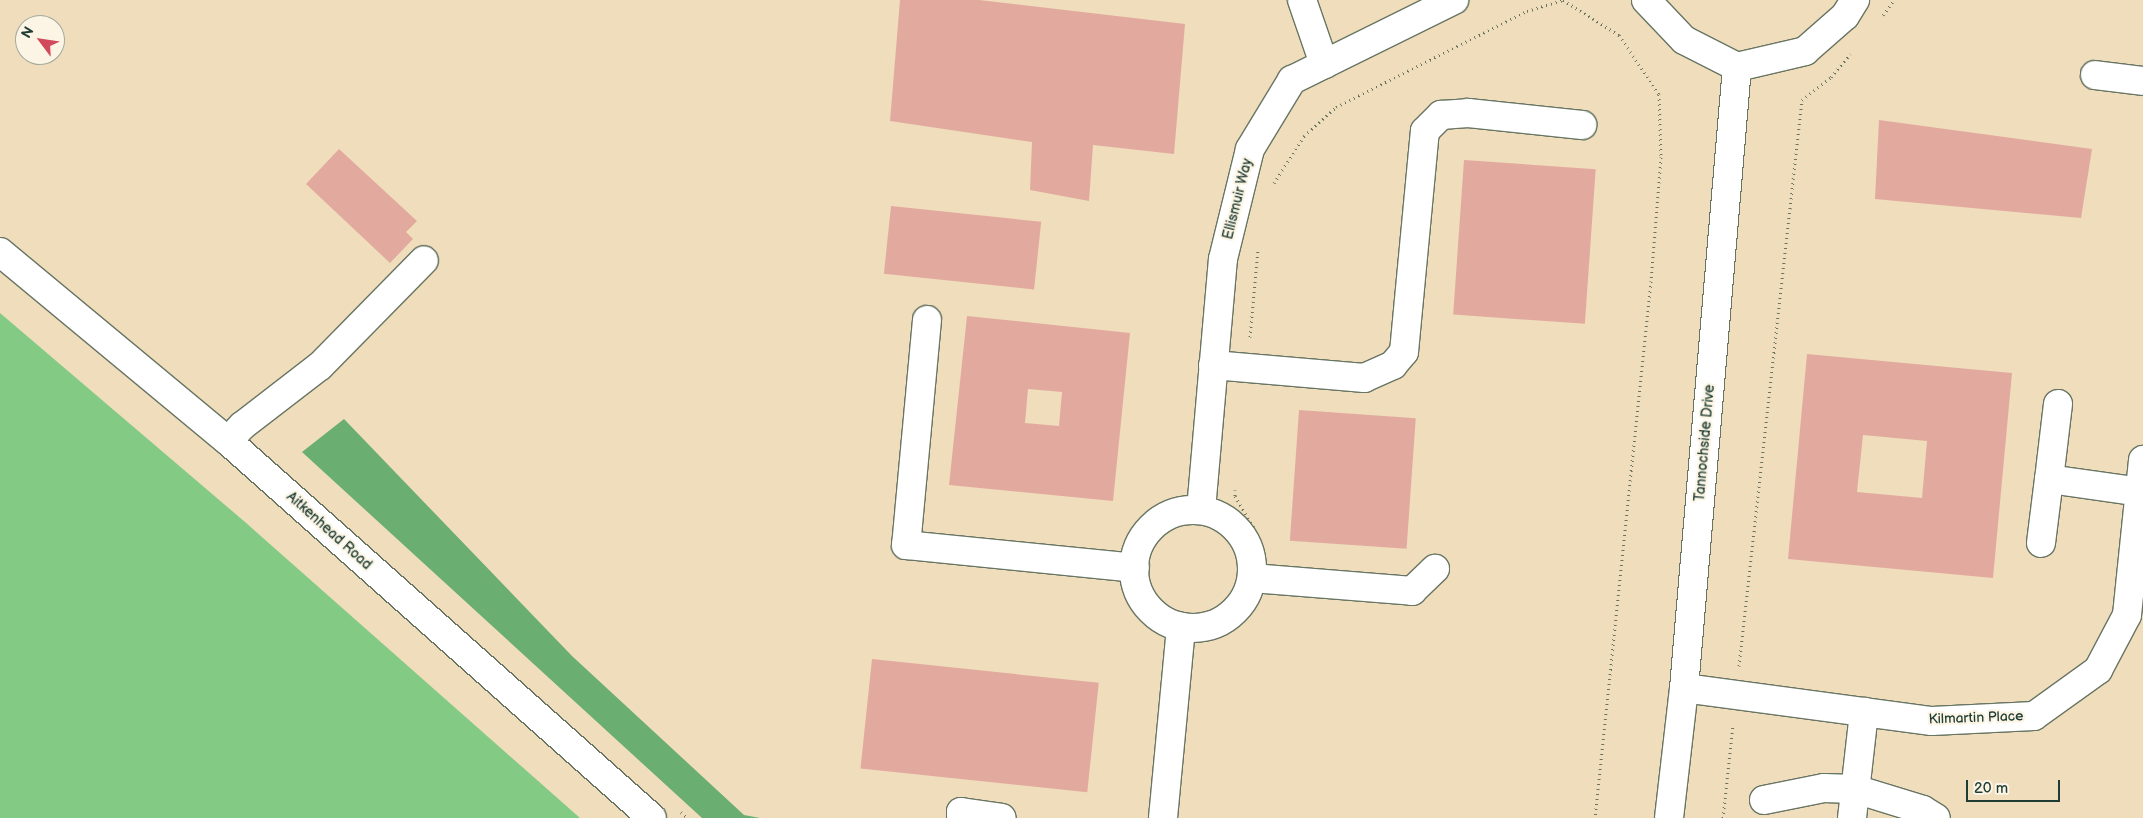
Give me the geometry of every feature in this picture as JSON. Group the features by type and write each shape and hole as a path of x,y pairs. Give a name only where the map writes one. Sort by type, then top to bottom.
{"street":[{"path":"1302,0 1324,64"},
{"name":"Ellismuir Way","path":"1201,510 1223,258 1250,149 1292,80 1454,0"},
{"path":"1646,0 1684,40 1737,67 1805,51 1845,16 1855,0"},
{"name":"Tannochside Drive","path":"1669,818 1684,688 1737,67"},
{"path":"2095,75 2143,81"},
{"path":"1214,365 1364,378 1393,365 1404,352 1421,150 1425,131 1442,115 1468,113 1582,125"},
{"name":"Aitkenhead Road","path":"0,252 228,441 652,818"},
{"path":"228,441 242,426 320,366 424,260"},
{"path":"928,320 906,545 1135,568"},
{"path":"2041,543 2058,404"},
{"name":"Kilmartin Place","path":"1684,688 1932,721 2034,716 2098,670 2128,615 2143,460"},
{"path":"2049,479 2140,492"},
{"path":"1185,510 1201,510 1220,516 1244,538 1252,557 1252,578 1248,593 1236,610 1220,622 1203,628 1180,627 1154,614 1141,598 1135,568 1138,547 1149,529 1165,517 1185,510"},
{"path":"1252,578 1412,591 1435,569"},
{"path":"1163,818 1180,627"},
{"path":"1852,818 1864,712"},
{"path":"1764,800 1824,788 1855,789 1923,810 1936,818"},
{"path":"960,818 961,812 1002,818"}],"path":[{"path":"1272,190 1304,136 1336,107 1527,11 1563,0 1619,35 1659,94 1661,157 1652,271 1595,818"},
{"path":"1879,21 1894,0"},
{"path":"1723,818 1786,218 1802,100 1830,77 1855,49"},
{"path":"1246,368 1259,241"},
{"path":"1235,487 1236,496 1256,529 1244,538"}],"green space":[{"path":"0,313 245,522 580,818 0,818"},
{"path":"344,419 572,656 744,815 760,818 702,818 302,452"}],"building":[{"path":"900,0 979,0 1185,24 1174,154 1093,145 1089,201 1030,190 1032,142 890,121"},
{"path":"1879,120 2092,149 2081,218 1875,199"},
{"path":"339,149 417,221 406,232 413,239 390,263 306,184"},
{"path":"1464,160 1596,169 1585,324 1453,315"},
{"path":"891,206 1041,222 1034,289 884,274"},
{"path":"967,316 1130,333 1113,501 949,485","holes":["1028,389 1062,392 1059,426 1025,423"]},
{"path":"1807,354 2012,373 1993,578 1788,559","holes":["1863,435 1927,441 1922,498 1857,492"]},
{"path":"1299,410 1416,418 1407,549 1290,541"},
{"path":"872,659 1099,683 1087,792 861,768"}]}
